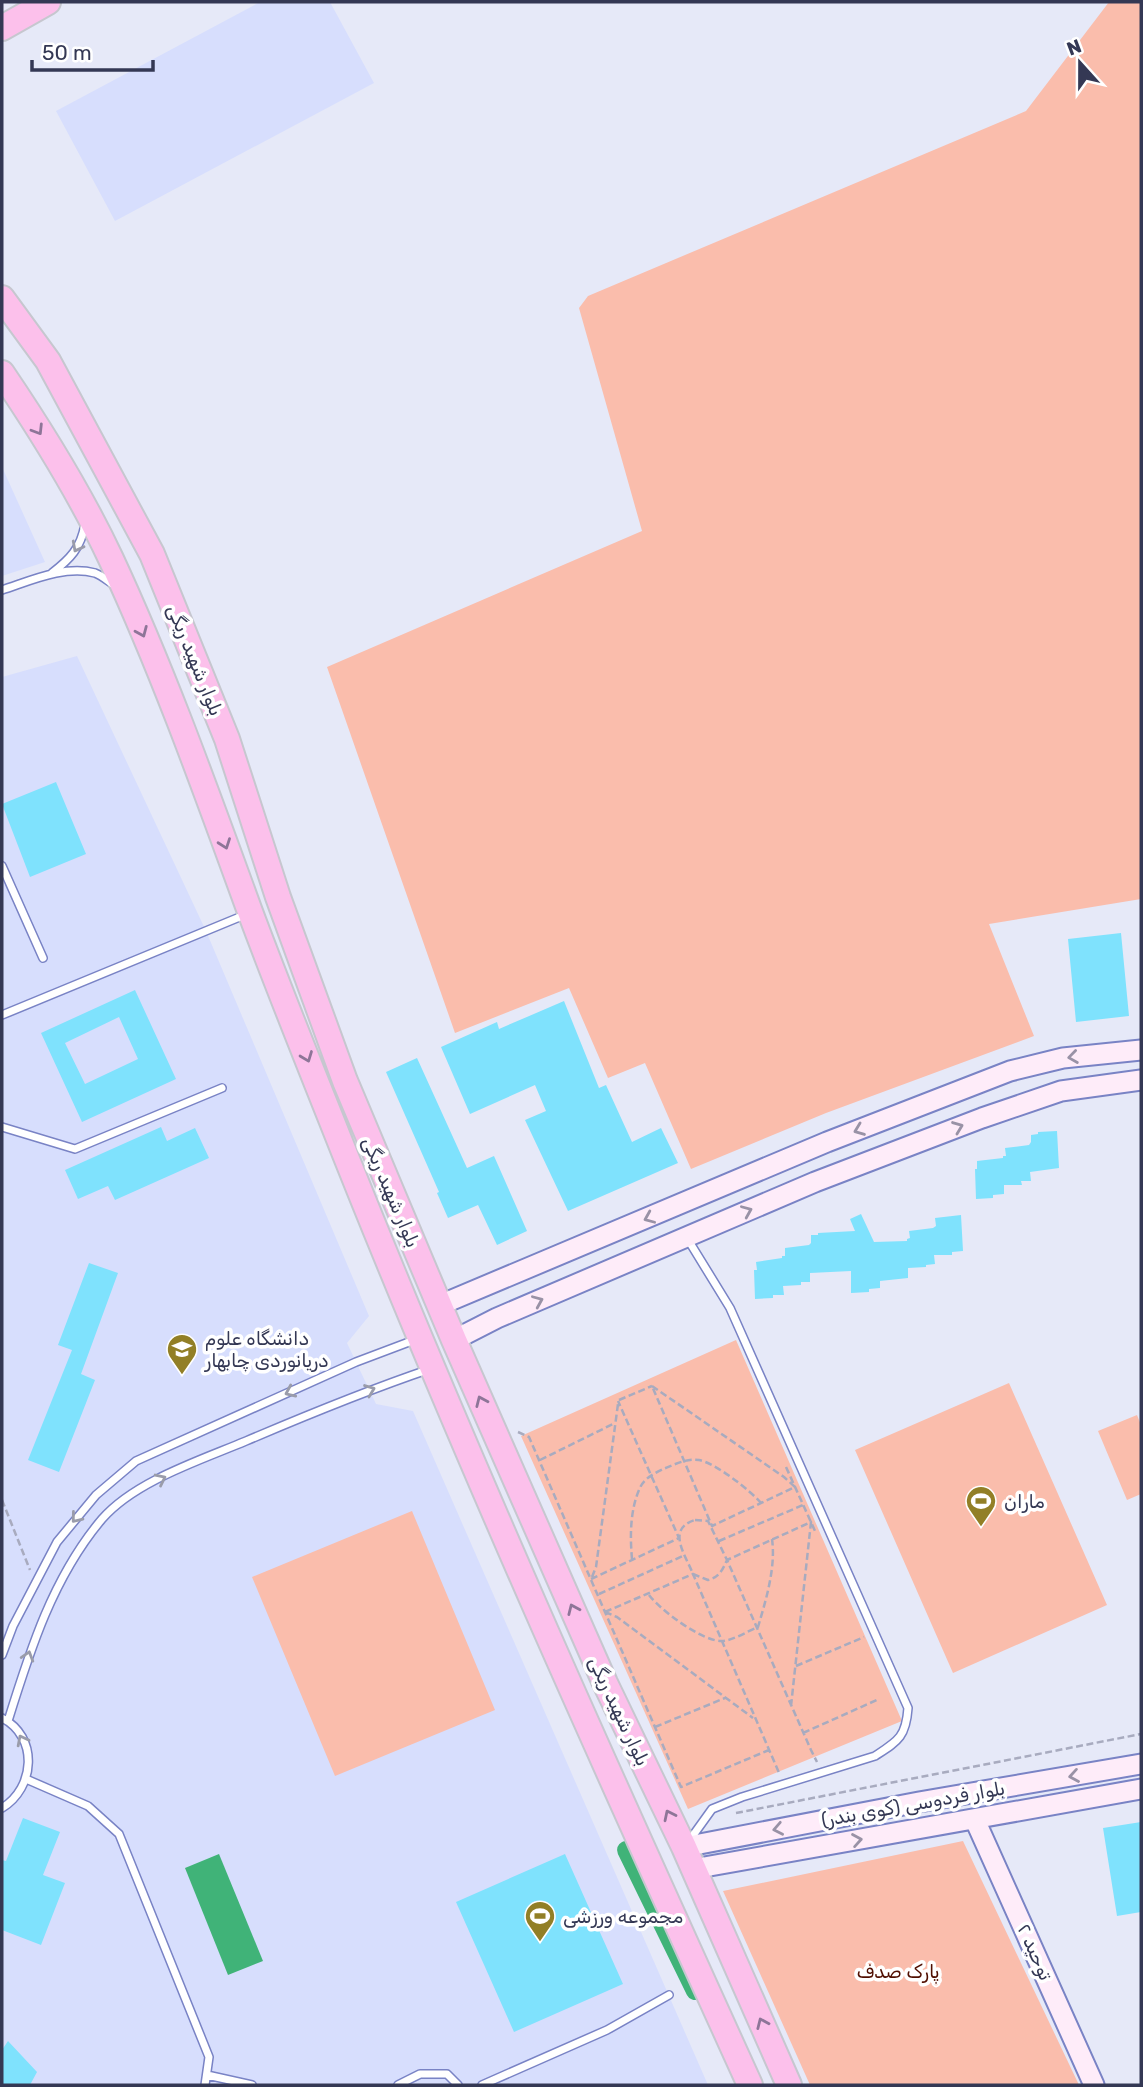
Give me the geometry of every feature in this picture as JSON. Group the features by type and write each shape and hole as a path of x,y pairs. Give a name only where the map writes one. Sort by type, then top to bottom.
{"highway":[{"path":"2,45 9,24 48,2"},
{"name":"بلوار شهید ریگی","path":"2,298 48,361 152,554 227,739 278,897 345,1081 454,1340 605,1683 698,1860 789,2085"},
{"name":"بلوار شهید ریگی","path":"2,373 59,463 110,557 188,742 250,912 421,1338 573,1696 750,2085"}],"street":[{"path":"440,1306 827,1142 1010,1071 1063,1058 1141,1050"},
{"path":"1010,1071 1020,1103"},
{"path":"454,1340 496,1318 815,1182 1020,1103 1061,1091 1141,1080"},
{"path":"485,1288 496,1318"},
{"name":"بلوار فردوسی (کوی بندر)","path":"698,1860 714,1841 1141,1764"},
{"name":"بلوار فردوسی (کوی بندر)","path":"698,1860 922,1829 1141,1789"},
{"path":"919,1802 922,1829"},
{"name":"توحید ۲","path":"975,1819 1094,2085"}],"lane":[{"path":"52,574 72,558 82,541 86,512"},
{"path":"2,590 52,574 79,571 97,573 125,592"},
{"path":"2,866 43,958"},
{"path":"2,1015 250,912"},
{"path":"2,1127 75,1149 222,1088"},
{"path":"686,1238 730,1308 908,1708 907,1727 893,1744 875,1756 742,1797 712,1809 705,1819 698,1860"},
{"path":"2,1655 13,1626 57,1542 96,1495 136,1461 356,1362 421,1338"},
{"path":"2,1808 18,1795 26,1779 29,1763 27,1747 19,1733 5,1719 32,1643 66,1569 103,1518 136,1492 191,1464 369,1389 434,1367"},
{"path":"26,1779 88,1806 119,1834 209,2057 205,2085"},
{"path":"482,2085 607,2031 668,1996"},
{"path":"398,2085 420,2074 447,2074 458,2085"},
{"path":"206,2075 252,2085"}],"path":[{"path":"618,1401 652,1387"},
{"path":"652,1387 822,1772"},
{"path":"652,1387 795,1487"},
{"path":"591,1579 596,1567 618,1401"},
{"path":"618,1401 783,1784"},
{"path":"489,1420 529,1437 681,1787 769,1750"},
{"path":"539,1461 615,1423"},
{"path":"632,1561 630,1534 635,1505 639,1487 651,1474 684,1461 701,1460 735,1480 761,1503"},
{"path":"786,1467 818,1537"},
{"path":"712,1526 795,1487"},
{"path":"2,1500 36,1583"},
{"path":"719,1541 803,1504"},
{"path":"679,1538 679,1530 685,1523 695,1520 708,1521 712,1526"},
{"path":"605,1612 693,1574 708,1580 716,1578 727,1560 811,1522"},
{"path":"791,1706 811,1522"},
{"path":"591,1579 679,1538"},
{"path":"758,1627 774,1552 772,1539"},
{"path":"598,1595 685,1555"},
{"path":"648,1594 655,1604 677,1620 706,1636 722,1641 758,1627"},
{"path":"605,1612 617,1617 755,1720"},
{"path":"795,1666 874,1633"},
{"path":"655,1727 725,1698"},
{"path":"803,1733 879,1699"},
{"path":"705,1819 1141,1734"}],"shaded area":[{"path":"260,2 330,2 374,83 115,221 56,111"},
{"path":"2,467 45,562 2,576"},
{"name":"دانشگاه علوم دریانوردی چابهار","path":"77,656 206,931 369,1316 347,1343 376,1404 413,1411 708,2085 2,2085 2,677"},
{"path":"219,1854 263,1961 228,1975 185,1868"}],"green space":[{"path":"1109,2 1141,2 1141,899 989,924 1034,1036 826,1113 691,1169 645,1063 608,1078 569,988 455,1033 327,667 642,531 579,308 588,296 1026,111"},
{"path":"736,1340 902,1721 688,1809 521,1436"},
{"name":"ماران","path":"1009,1383 1107,1605 953,1673 855,1450"},
{"path":"1137,1415 1141,1425 1141,1494 1127,1500 1098,1431"},
{"path":"412,1511 495,1710 335,1776 252,1577"},
{"name":"پارک صدف","path":"963,1841 1079,2085 810,2085 723,1891"}],"building":[{"path":"56,782 86,854 30,877 2,804"},
{"path":"1121,933 1129,1016 1076,1022 1068,939"},
{"path":"135,990 176,1079 82,1122 41,1033","holes":["119,1017 138,1059 85,1084 65,1043"]},
{"path":"564,1001 599,1088 606,1085 632,1142 661,1128 678,1163 568,1211 525,1120 546,1111 535,1085 470,1114 441,1047 497,1022 499,1029"},
{"path":"417,1058 467,1168 494,1156 527,1231 497,1245 478,1205 448,1218 386,1072"},
{"path":"161,1127 167,1141 195,1128 209,1158 115,1200 108,1186 78,1199 65,1170"},
{"path":"1057,1131 1059,1168 1030,1172 1031,1181 1021,1181 1022,1185 1004,1185 1004,1194 976,1199 977,1161 1003,1158 1006,1156 1005,1148 1029,1145 1031,1135"},
{"path":"861,1214 874,1242 907,1241 910,1238 909,1231 936,1226 935,1218 961,1215 963,1251 952,1252 952,1255 934,1255 935,1264 908,1268 908,1278 880,1281 880,1288 869,1289 869,1292 851,1293 851,1271 810,1273 810,1282 783,1286 784,1295 755,1299 756,1262 782,1258 785,1256 785,1248 809,1245 811,1235 855,1231 850,1219"},
{"path":"89,1263 118,1273 81,1374 95,1380 59,1472 28,1460 72,1350 58,1345"},
{"path":"23,1818 60,1832 43,1875 65,1883 41,1945 2,1930 2,1860 6,1861"},
{"path":"1141,1822 1141,1912 1117,1916 1103,1828"},
{"name":"مجموعه ورزشی","path":"565,1854 623,1984 514,2032 456,1902"},
{"path":"8,2041 37,2072 30,2085 2,2085 2,2050"}],"waterway":[{"path":"626,1850 695,1991"}],"place":[{"name":"دانشگاه علوم دریانوردی چابهار","path":"182,1376"},
{"name":"ماران","path":"981,1528"},
{"name":"مجموعه ورزشی","path":"540,1943"}]}
